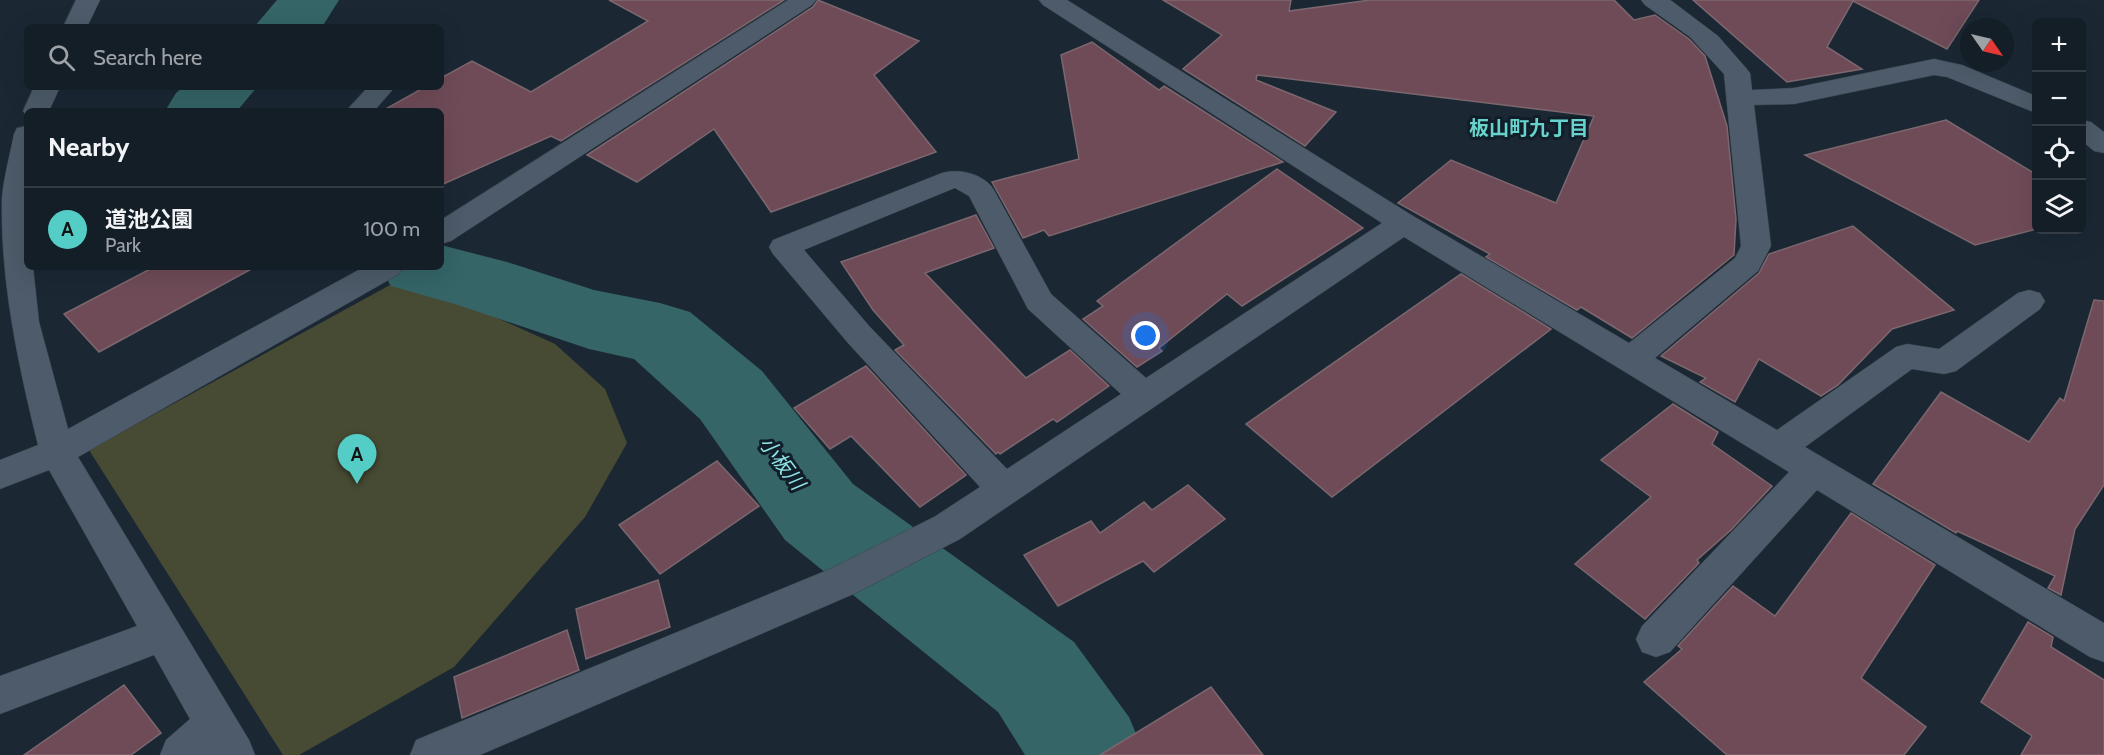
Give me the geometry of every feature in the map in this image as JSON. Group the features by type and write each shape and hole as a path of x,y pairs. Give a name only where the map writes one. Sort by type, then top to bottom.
{"street":[{"path":"76,24 88,0"},
{"path":"444,232 804,0"},
{"path":"1051,0 1403,223 2104,644"},
{"path":"1631,360 1747,264 1756,246 1737,73 1726,57 1684,19 1653,0"},
{"path":"1740,98 1794,96 1934,68 1953,69 2032,103"},
{"path":"37,108 46,90"},
{"path":"362,108 379,90"},
{"path":"2086,131 2104,145"},
{"path":"24,151 16,197 16,238 23,322 57,452 224,739 181,755"},
{"path":"1005,490 859,335 784,247 952,178 965,181 980,189 1039,301 1145,396"},
{"path":"431,755 843,581 915,546 1005,490 1403,223"},
{"path":"0,475 57,452 374,275"},
{"path":"1778,448 1907,356 1944,362 2029,301"},
{"path":"1656,639 1814,469"},
{"path":"0,695 163,634"}],"green space":[{"path":"401,279 484,312 555,344 605,389 627,443 585,517 454,667 299,755 283,755 89,450"}],"building":[{"path":"609,0 784,0 561,141 551,136 444,184 444,108 387,108 420,90 444,90 444,76 472,61 531,92 648,21"},
{"path":"818,0 919,41 874,75 936,152 771,212 714,129 637,182 587,155 813,7"},
{"path":"1163,0 1291,0 1289,11 1370,0 1614,0 1634,20 1655,15 1689,39 1705,56 1727,126 1736,219 1734,255 1632,338 1581,307 1577,310 1486,257 1490,254 1398,203 1451,160 1556,203 1594,116 1257,75 1256,80 1336,112 1305,146 1183,69 1222,35"},
{"path":"1693,0 1979,0 1967,18 1960,18 1960,29 1947,49 1853,1 1827,47 1862,69 1787,82"},
{"path":"1092,42 1159,90 1164,86 1283,162 1049,236 1044,230 1023,238 992,182 1079,159 1061,55"},
{"path":"1946,120 2032,172 2032,230 1975,245 1805,155"},
{"path":"1277,169 1363,228 1242,306 1227,294 1159,348 1162,351 1137,367 1083,319 1103,306 1097,301"},
{"path":"976,215 994,248 925,273 1026,378 1070,350 1109,386 1057,422 1053,419 1000,454 998,452 996,454 895,350 904,345 873,310 841,262"},
{"path":"1853,226 1954,310 1892,329 1838,385 1821,396 1759,359 1735,402 1700,382 1706,378 1661,356 1759,273 1769,254"},
{"path":"148,270 249,270 99,352 64,314"},
{"path":"1461,274 1551,329 1332,497 1246,424"},
{"path":"2094,300 2104,301 2104,485 2075,529 2061,595 2048,588 2055,576 1957,531 1956,533 1873,484 1941,392 2029,442 2060,398 2064,401"},
{"path":"866,366 966,475 920,507 851,436 830,449 794,408"},
{"path":"1673,404 1718,432 1712,444 1772,486 1731,530 1697,560 1699,563 1645,619 1575,564 1651,497 1601,460"},
{"path":"717,461 759,506 660,574 619,525"},
{"path":"1188,485 1225,519 1154,572 1143,561 1058,606 1024,555 1091,521 1100,533 1144,502 1152,510"},
{"path":"1851,513 1935,565 1861,678 1926,727 1904,755 1727,755 1644,682 1682,649 1678,646 1733,586 1775,616"},
{"path":"658,580 670,627 586,659 576,609"},
{"path":"2028,622 2053,637 2051,647 2104,680 2104,755 2021,755 2032,736 1981,702"},
{"path":"567,630 579,670 462,718 454,677"},
{"path":"124,685 161,733 131,755 24,755"},
{"path":"1211,687 1263,755 1100,755"}],"waterway":[{"name":"小板川","path":"289,24 308,0"},
{"name":"小板川","path":"200,108 220,90"},
{"name":"小板川","path":"431,270 478,282 589,319 660,334 731,395 819,512 1036,677 1089,755"}],"place":[{"name":"道池公園","path":"357,484"}],"district":[{"name":"板山町九丁目","path":"1529,128"}]}
